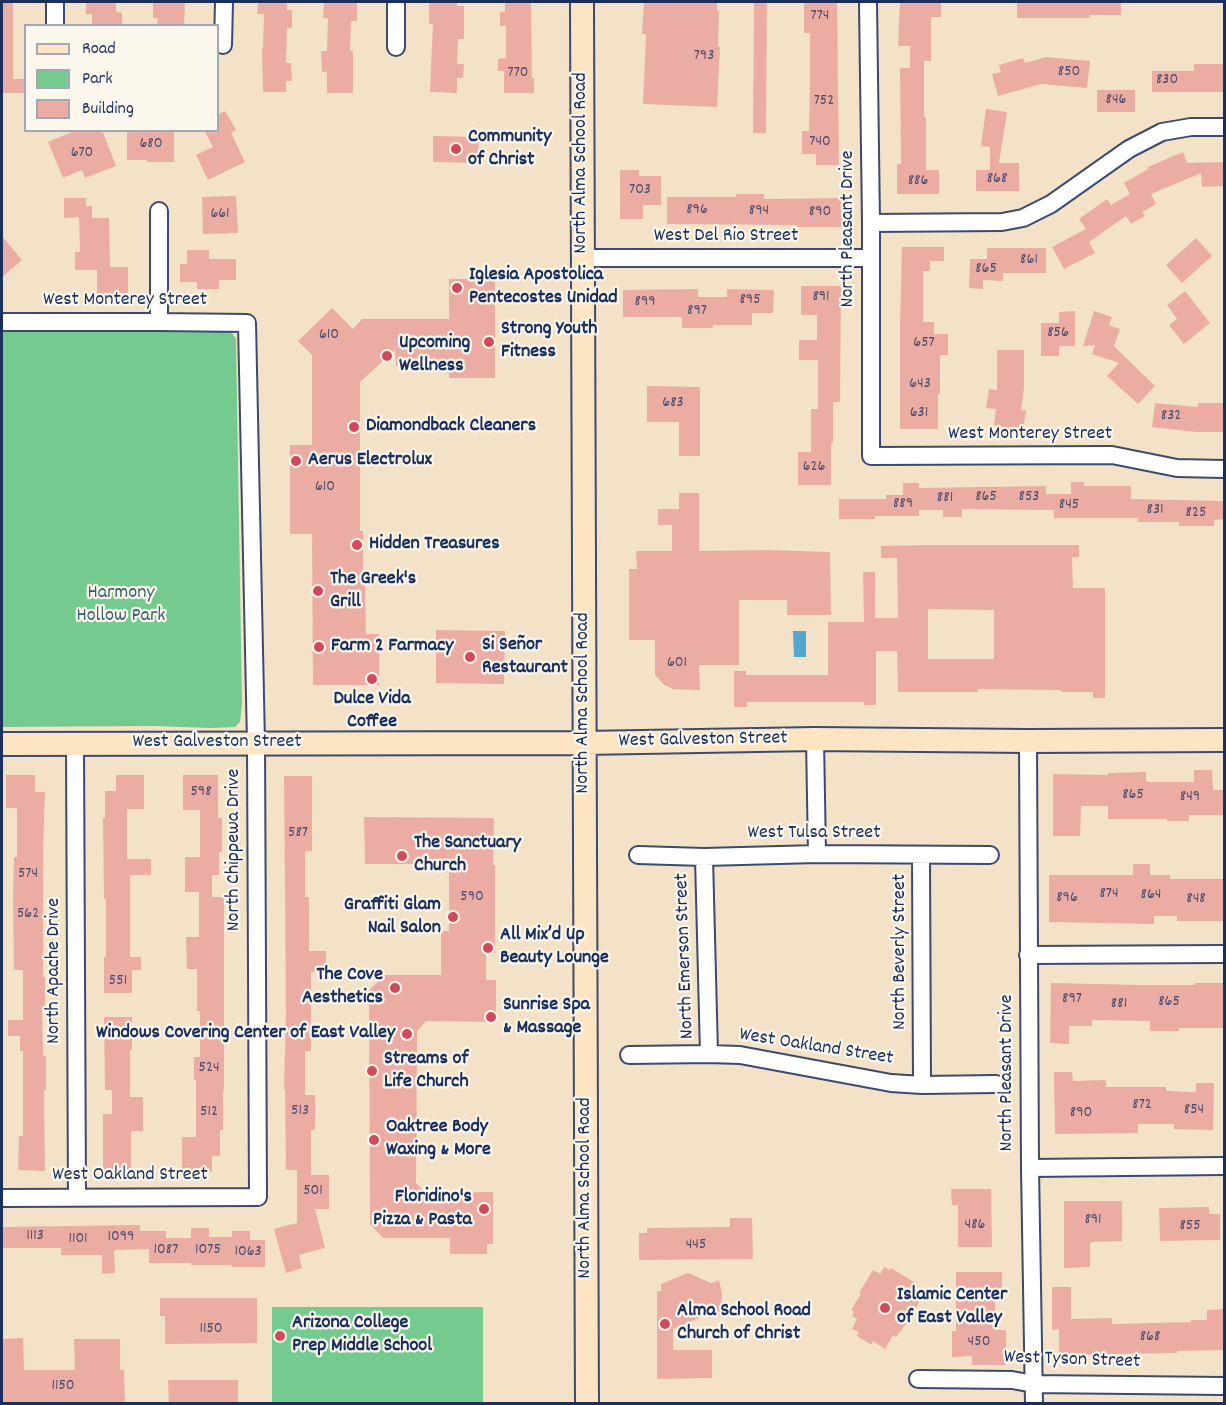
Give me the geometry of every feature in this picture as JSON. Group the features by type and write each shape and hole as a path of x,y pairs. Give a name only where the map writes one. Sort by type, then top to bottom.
{"main road":[{"name":"North Alma School Road","path":"582,2 587,1404"},
{"name":"West Galveston Street","path":"2,744 1224,740"}],"street":[{"path":"55,2 55,24"},
{"path":"223,45 224,2"},
{"path":"396,2 396,47"},
{"name":"North Pleasant Drive","path":"868,2 870,456"},
{"path":"870,223 1002,222 1023,218 1051,204 1129,149 1162,132 1191,127 1224,127"},
{"path":"159,211 159,322"},
{"name":"West Del Rio Street","path":"582,258 870,258"},
{"name":"West Monterey Street","path":"2,322 247,323"},
{"name":"North Chippewa Drive","path":"247,323 256,743 258,1197"},
{"name":"West Monterey Street","path":"870,456 1112,455 1178,468 1224,469"},
{"path":"815,740 817,854"},
{"name":"North Pleasant Drive","path":"1028,741 1028,955 1034,1404"},
{"name":"North Apache Drive","path":"75,744 77,1197"},
{"name":"West Tulsa Street","path":"638,855 704,857 817,854 990,855"},
{"name":"North Beverly Street","path":"921,855 922,1085"},
{"name":"North Emerson Street","path":"704,857 709,1054"},
{"path":"1028,955 1224,954"},
{"name":"West Oakland Street","path":"629,1054 740,1055 891,1083 996,1084"},
{"path":"1030,1168 1224,1166"},
{"name":"West Oakland Street","path":"2,1198 258,1197"},
{"name":"West Tyson Street","path":"918,1379 1012,1380 1034,1384 1224,1386"}],"green space":[{"name":"Harmony Hollow Park","path":"215,329 232,333 236,339 242,705 240,722 235,727 211,728 2,727 2,330"},
{"path":"272,1307 483,1307 483,1403 272,1403"}],"water":[{"path":"793,631 806,631 806,657 794,657"}],"building":[{"path":"2,2 13,2 13,79 24,79 24,93 2,93"},
{"path":"86,2 116,2 116,12 122,13 122,24 92,24 92,14 86,14"},
{"path":"153,2 185,2 184,24 157,24 158,18 153,18"},
{"path":"258,2 287,2 287,10 292,10 292,28 287,28 286,63 291,63 292,81 286,81 286,92 263,92 264,14 257,14"},
{"path":"324,2 357,2 357,21 351,21 350,51 353,51 353,93 327,93 327,72 322,72 321,51 327,51 328,18 323,18"},
{"path":"429,2 457,2 457,6 464,6 464,39 458,39 457,64 464,64 463,78 457,78 457,93 430,92 433,24 429,24"},
{"path":"505,2 531,2 534,93 504,93 504,71 498,71 498,59 506,58 506,26 500,26 500,12 505,12"},
{"path":"644,2 717,2 718,47 720,47 717,107 643,104 646,34 642,34"},
{"path":"754,2 767,2 766,133 753,133"},
{"path":"804,2 837,2 839,165 816,165 816,154 802,154 802,131 809,131 810,85 810,33 804,33"},
{"path":"900,2 941,2 941,17 931,17 931,61 924,61 926,170 939,170 939,194 897,194 897,164 901,164 900,68 910,68 910,46 898,46"},
{"path":"1017,2 1121,2 1121,15 1090,15 1090,18 1017,18"},
{"path":"1046,57 1090,61 1087,88 1041,84 998,96 992,74 1001,72 999,65 1023,58 1025,63"},
{"path":"1194,64 1224,64 1224,92 1152,92 1152,71 1194,71"},
{"path":"1097,90 1135,90 1135,112 1097,112"},
{"path":"986,109 1007,112 999,163 1019,163 1019,191 976,191 976,170 990,170 990,147 981,146"},
{"path":"225,111 236,130 231,133 245,162 208,180 196,155 213,147 205,132 219,132 219,114"},
{"path":"72,132 103,132 116,166 85,178 82,170 63,178 48,142"},
{"path":"127,132 174,132 174,162 127,160"},
{"name":"Community of Christ","path":"433,136 479,137 478,163 433,162"},
{"path":"1183,152 1187,163 1224,162 1224,186 1202,187 1201,173 1151,194 1156,204 1142,212 1145,216 1131,224 1126,216 1089,242 1095,253 1064,269 1052,247 1086,229 1079,219 1107,199 1111,205 1130,194 1124,183 1148,167"},
{"path":"620,170 639,170 639,176 661,176 661,205 643,205 643,219 620,219"},
{"path":"736,194 764,194 764,199 843,198 843,227 667,224 667,197 736,197"},
{"path":"236,196 238,233 203,234 202,197"},
{"path":"64,198 86,198 86,206 92,206 92,218 109,218 110,267 128,267 128,296 97,296 97,270 75,270 75,252 80,252 79,217 64,218"},
{"path":"2,236 22,260 2,277"},
{"path":"1196,238 1212,256 1182,283 1166,265"},
{"path":"902,247 944,247 944,261 930,261 930,271 923,271 923,322 934,322 934,334 948,334 948,355 940,355 938,429 900,429"},
{"path":"987,248 1046,248 1046,273 1003,273 1003,281 983,280 983,289 969,288 970,259 987,259"},
{"path":"187,250 209,250 209,259 236,259 236,280 219,280 219,289 197,289 197,282 180,282 180,264 187,264"},
{"path":"449,279 495,279 495,378 449,378 449,372 422,372 422,366 396,366 395,350 360,382 360,531 363,531 366,634 379,634 379,685 313,685 312,534 290,534 290,445 312,445 312,355 298,341 332,308 353,329 362,319 449,319"},
{"path":"801,286 841,286 840,402 833,402 831,485 798,485 798,452 811,452 811,409 818,409 818,360 799,360 799,340 817,340 817,315 801,315"},
{"path":"698,289 698,297 727,297 727,289 774,290 773,313 752,313 752,325 713,325 713,328 682,328 682,317 623,317 623,290"},
{"path":"1185,291 1210,323 1184,344 1169,325 1177,319 1167,305"},
{"path":"1075,311 1075,346 1059,346 1059,356 1041,356 1041,323 1059,323 1059,312"},
{"path":"1094,311 1112,317 1109,325 1120,329 1114,346 1155,386 1138,404 1107,376 1119,363 1092,354 1095,345 1083,346"},
{"path":"997,350 1024,350 1024,388 1021,410 1026,411 1023,430 994,426 996,409 986,408 989,389 997,390"},
{"path":"647,386 700,387 700,456 679,456 679,422 647,422"},
{"path":"1155,403 1198,407 1198,403 1224,403 1224,432 1196,432 1152,427"},
{"path":"1071,482 1084,482 1084,486 1131,486 1131,499 1224,501 1224,519 1214,520 1214,526 1179,526 1179,522 1138,522 1138,518 1054,518 1054,510 962,509 962,517 943,517 943,510 919,510 919,516 839,519 839,499 886,499 886,495 903,495 903,483 919,483 919,488 1046,486 1046,494 1071,494"},
{"path":"679,493 699,493 699,551 830,552 831,615 787,615 787,600 739,600 739,665 699,665 700,690 672,689 664,685 655,675 655,640 629,640 629,569 637,569 636,551 672,551 672,525 658,525 658,509 679,509"},
{"path":"1079,545 1079,557 1072,557 1073,588 1105,588 1105,698 1093,698 1093,692 1061,692 1061,690 978,689 978,692 898,692 897,651 876,651 876,705 864,705 864,702 747,702 747,707 734,707 734,671 746,671 746,675 828,675 828,622 864,622 863,572 875,572 875,618 898,618 897,558 881,558 881,546","holes":["928,609 994,610 994,659 928,659"]},
{"name":"Si Señor Restaurant","path":"436,630 505,631 504,684 436,683"},
{"path":"1194,770 1212,770 1213,790 1224,790 1224,815 1189,815 1189,821 1108,819 1108,806 1081,806 1080,836 1053,836 1053,774 1108,775 1108,773 1146,772 1146,782 1194,782"},
{"path":"6,775 35,775 35,792 45,792 43,977 45,977 45,1011 42,1011 43,1056 46,1056 45,1171 18,1170 19,1136 23,1136 23,1051 20,1051 20,1036 8,1036 8,1020 23,1020 23,970 14,970 13,898 14,857 17,857 17,808 6,808"},
{"path":"116,775 144,775 144,809 127,809 127,859 151,859 151,875 130,875 130,957 141,957 141,970 132,970 132,993 104,993 106,899 104,899 103,818 105,818 105,791 116,791"},
{"path":"183,775 218,775 218,818 222,818 222,852 219,852 219,875 212,875 212,897 224,897 223,1130 220,1130 220,1156 212,1156 212,1172 182,1172 182,1137 196,1137 194,1057 200,1057 197,969 187,969 186,937 199,937 199,892 185,892 185,857 200,857 200,810 183,810"},
{"path":"284,776 312,776 312,851 305,851 305,897 309,897 309,951 326,951 326,972 311,972 311,1051 305,1051 305,1095 315,1095 315,1130 311,1130 311,1175 329,1175 329,1209 315,1209 325,1248 299,1255 302,1268 286,1273 274,1229 297,1223 297,1170 286,1170"},
{"path":"364,817 494,818 495,953 486,953 486,980 496,980 496,1022 426,1021 417,1031 416,1183 426,1193 493,1192 493,1244 487,1244 487,1254 450,1254 450,1238 383,1238 370,1224 369,990 385,975 441,975 441,931 449,931 449,864 365,864"},
{"path":"1133,864 1150,864 1150,875 1170,875 1170,879 1224,879 1224,921 1177,921 1177,916 1154,916 1154,924 1049,922 1049,875 1133,875"},
{"path":"1051,983 1195,985 1195,983 1224,983 1224,1028 1179,1028 1179,1031 1150,1031 1150,1021 1092,1020 1092,1026 1069,1026 1069,1044 1050,1043"},
{"path":"104,1017 132,1017 130,1097 143,1097 143,1131 131,1131 131,1171 103,1171 103,1114 112,1114 112,1090 105,1090"},
{"path":"1054,1072 1072,1072 1073,1081 1106,1080 1106,1087 1166,1087 1166,1091 1196,1092 1196,1083 1214,1083 1213,1130 1174,1129 1174,1124 1138,1124 1138,1133 1055,1134"},
{"path":"951,1189 991,1189 992,1247 958,1247 958,1205 952,1205"},
{"path":"1064,1201 1122,1201 1122,1241 1090,1242 1090,1267 1064,1268"},
{"path":"1209,1207 1209,1214 1220,1214 1220,1240 1160,1241 1159,1208"},
{"path":"730,1218 752,1218 753,1259 639,1260 639,1233 647,1233 647,1228 730,1227"},
{"path":"140,1225 140,1231 166,1231 166,1238 191,1238 191,1228 209,1228 209,1237 232,1237 232,1231 250,1231 250,1240 265,1240 265,1267 149,1263 149,1249 114,1250 115,1273 102,1274 102,1255 61,1255 61,1248 2,1248 2,1227"},
{"name":"Islamic Center of East Valley","path":"884,1267 890,1270 891,1268 914,1282 913,1284 918,1287 914,1295 921,1299 909,1320 896,1337 893,1335 885,1349 873,1341 870,1344 858,1337 859,1332 852,1329 857,1319 852,1316 854,1312 851,1310 873,1270 880,1274"},
{"path":"956,1272 1002,1272 1002,1300 995,1300 995,1330 1006,1330 1006,1365 972,1365 972,1356 952,1357 952,1331 956,1331"},
{"name":"Alma School Road Church of Christ","path":"688,1273 711,1283 719,1280 722,1294 720,1316 711,1313 673,1329 673,1350 712,1350 712,1378 657,1379 657,1291 661,1291 661,1284"},
{"path":"1052,1287 1071,1287 1071,1319 1112,1318 1112,1324 1191,1322 1191,1320 1207,1320 1207,1310 1224,1309 1224,1350 1059,1355 1059,1329 1052,1330"},
{"path":"160,1298 257,1298 257,1343 165,1344 165,1316 160,1316"},
{"path":"23,1338 24,1370 75,1370 74,1339 120,1339 120,1370 124,1370 125,1404 2,1404 2,1339"},
{"path":"168,1380 238,1380 238,1404 169,1404"}],"place":[{"name":"Community of Christ","path":"456,149"},
{"name":"Iglesia Apostolica Pentecostes Unidad","path":"457,288"},
{"name":"Strong Youth Fitness","path":"489,342"},
{"name":"Upcoming Wellness","path":"387,356"},
{"name":"Diamondback Cleaners","path":"354,427"},
{"name":"Aerus Electrolux","path":"296,461"},
{"name":"Hidden Treasures","path":"357,545"},
{"name":"The Greek's Grill","path":"318,591"},
{"name":"Farm 2 Farmacy","path":"319,647"},
{"name":"Si Señor Restaurant","path":"470,657"},
{"name":"Dulce Vida Coffee","path":"372,679"},
{"name":"The Sanctuary Church","path":"402,856"},
{"name":"Graffiti Glam Nail Salon","path":"453,917"},
{"name":"All Mix’d Up Beauty Lounge","path":"488,948"},
{"name":"The Cove Aesthetics","path":"395,988"},
{"name":"Sunrise Spa & Massage","path":"491,1017"},
{"name":"Windows Covering Center of East Valley","path":"407,1034"},
{"name":"Streams of Life Church","path":"372,1071"},
{"name":"Oaktree Body Waxing & More","path":"374,1140"},
{"name":"Floridino's Pizza & Pasta","path":"484,1209"},
{"name":"Islamic Center of East Valley","path":"885,1308"},
{"name":"Alma School Road Church of Christ","path":"665,1324"},
{"name":"Arizona College Prep Middle School","path":"280,1336"}]}
